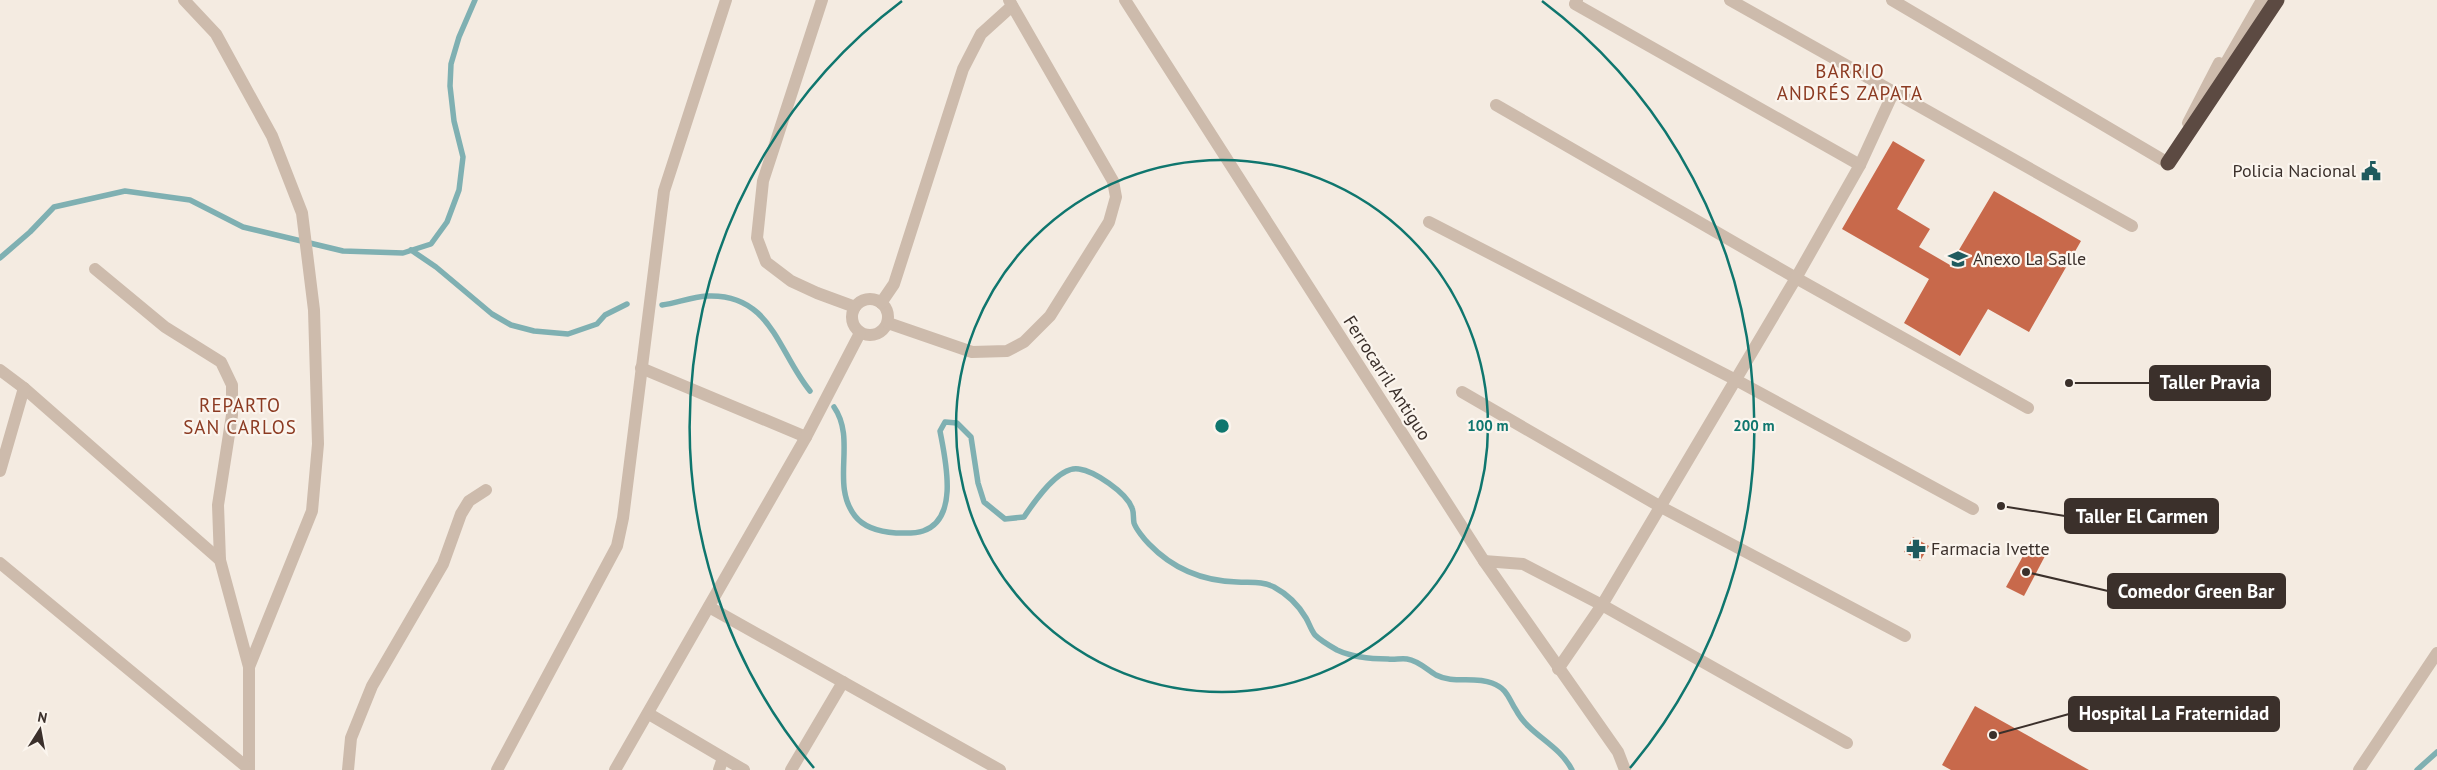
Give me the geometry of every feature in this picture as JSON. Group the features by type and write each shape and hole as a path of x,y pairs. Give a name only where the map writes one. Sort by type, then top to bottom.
{"highway":[{"path":"2168,163 2277,0"}],"street":[{"path":"184,0 216,34 272,136 302,213 314,310 318,444 312,511 249,667"},
{"path":"497,770 617,546 664,191 726,0"},
{"path":"822,0 763,181 757,238 766,262 791,280 817,293 855,307"},
{"name":"Ferrocarril Antiguo","path":"1125,0 1484,561 1618,752 1625,770"},
{"path":"1577,0 1575,4 1860,165"},
{"path":"1730,0 2132,226"},
{"path":"1892,0 2168,163"},
{"path":"2168,163 2253,0"},
{"path":"2168,163 2262,0"},
{"path":"881,302 894,284 963,69 981,34 1010,3 1113,180 1116,197 1109,222 1050,316 1024,342 1007,351 972,352 888,323"},
{"path":"1558,669 1602,605 1796,278 1860,165 1894,91"},
{"path":"1496,105 1796,278 2028,408"},
{"path":"1429,222 1736,380 1974,509"},
{"path":"95,269 165,327 221,362 232,386 232,415 218,505 220,560 249,667 249,770"},
{"path":"872,299 881,302 888,312 888,323 882,332 871,336 860,332 853,325 852,316 855,307 862,301 872,299"},
{"path":"615,770 649,714 806,437 860,332"},
{"path":"641,368 806,437"},
{"path":"0,370 24,388 220,560"},
{"path":"0,471 24,388"},
{"path":"1462,392 1661,507 1905,636"},
{"path":"348,770 351,738 372,686 443,564 461,514 469,501 486,490"},
{"path":"1484,561 1522,564 1602,605 1847,743"},
{"path":"0,563 249,770"},
{"path":"708,607 1000,770"},
{"path":"2358,770 2437,652"},
{"path":"791,770 843,682"},
{"path":"649,714 721,764 744,770"}],"building":[{"name":"Anexo La Salle","path":"1893,141 1925,160 1897,209 1930,229 1919,247 1950,265 1994,191 2081,241 2029,332 1988,309 1960,356 1904,323 1929,279 1842,229"},
{"name":"Farmacia Ivette","path":"1913,537 1929,546 1920,561 1904,552"},
{"path":"2028,547 2045,556 2024,596 2006,587"},
{"path":"1975,706 2089,770 1951,770 1942,765"}],"waterway":[{"path":"0,258 30,232 54,207 125,191 190,200 243,227 343,251 403,253 431,244 447,222 459,190 463,157 454,121 450,86 451,64 459,37 475,0"},
{"path":"411,250 436,267 492,314 511,325 534,331 568,334 597,324 605,315 627,304"},
{"path":"662,305 707,296 728,298 746,304 759,314 770,328 810,391"},
{"path":"834,407 843,433 844,490 855,516 869,527 885,532 917,533 935,524 942,514 946,501 947,487 947,471 940,431 945,422 957,423 971,437 978,483 984,502 1005,519 1024,517 1055,478 1063,473 1071,469 1079,469 1093,474 1109,483 1123,495 1132,508 1136,528 1158,553 1178,567 1212,579 1260,583 1274,587 1284,593 1296,605 1315,635 1337,650 1368,658 1407,659 1419,663 1443,678 1478,680 1497,685 1507,694 1513,706 1528,726 1560,753 1572,770"},
{"path":"2417,770 2437,752"}],"place":[{"name":"Policia Nacional","path":"2371,171"},
{"name":"Anexo La Salle","path":"1958,259"},
{"name":"Taller Pravia","path":"2069,383"},
{"name":"Taller El Carmen","path":"2001,506"},
{"name":"Farmacia Ivette","path":"1916,549"},
{"name":"Comedor Green Bar","path":"2026,572"},
{"name":"Hospital La Fraternidad","path":"1993,735"}],"district":[{"name":"BARRIO ANDRÉS ZAPATA","path":"1850,82"},
{"name":"REPARTO SAN CARLOS","path":"240,416"}]}
